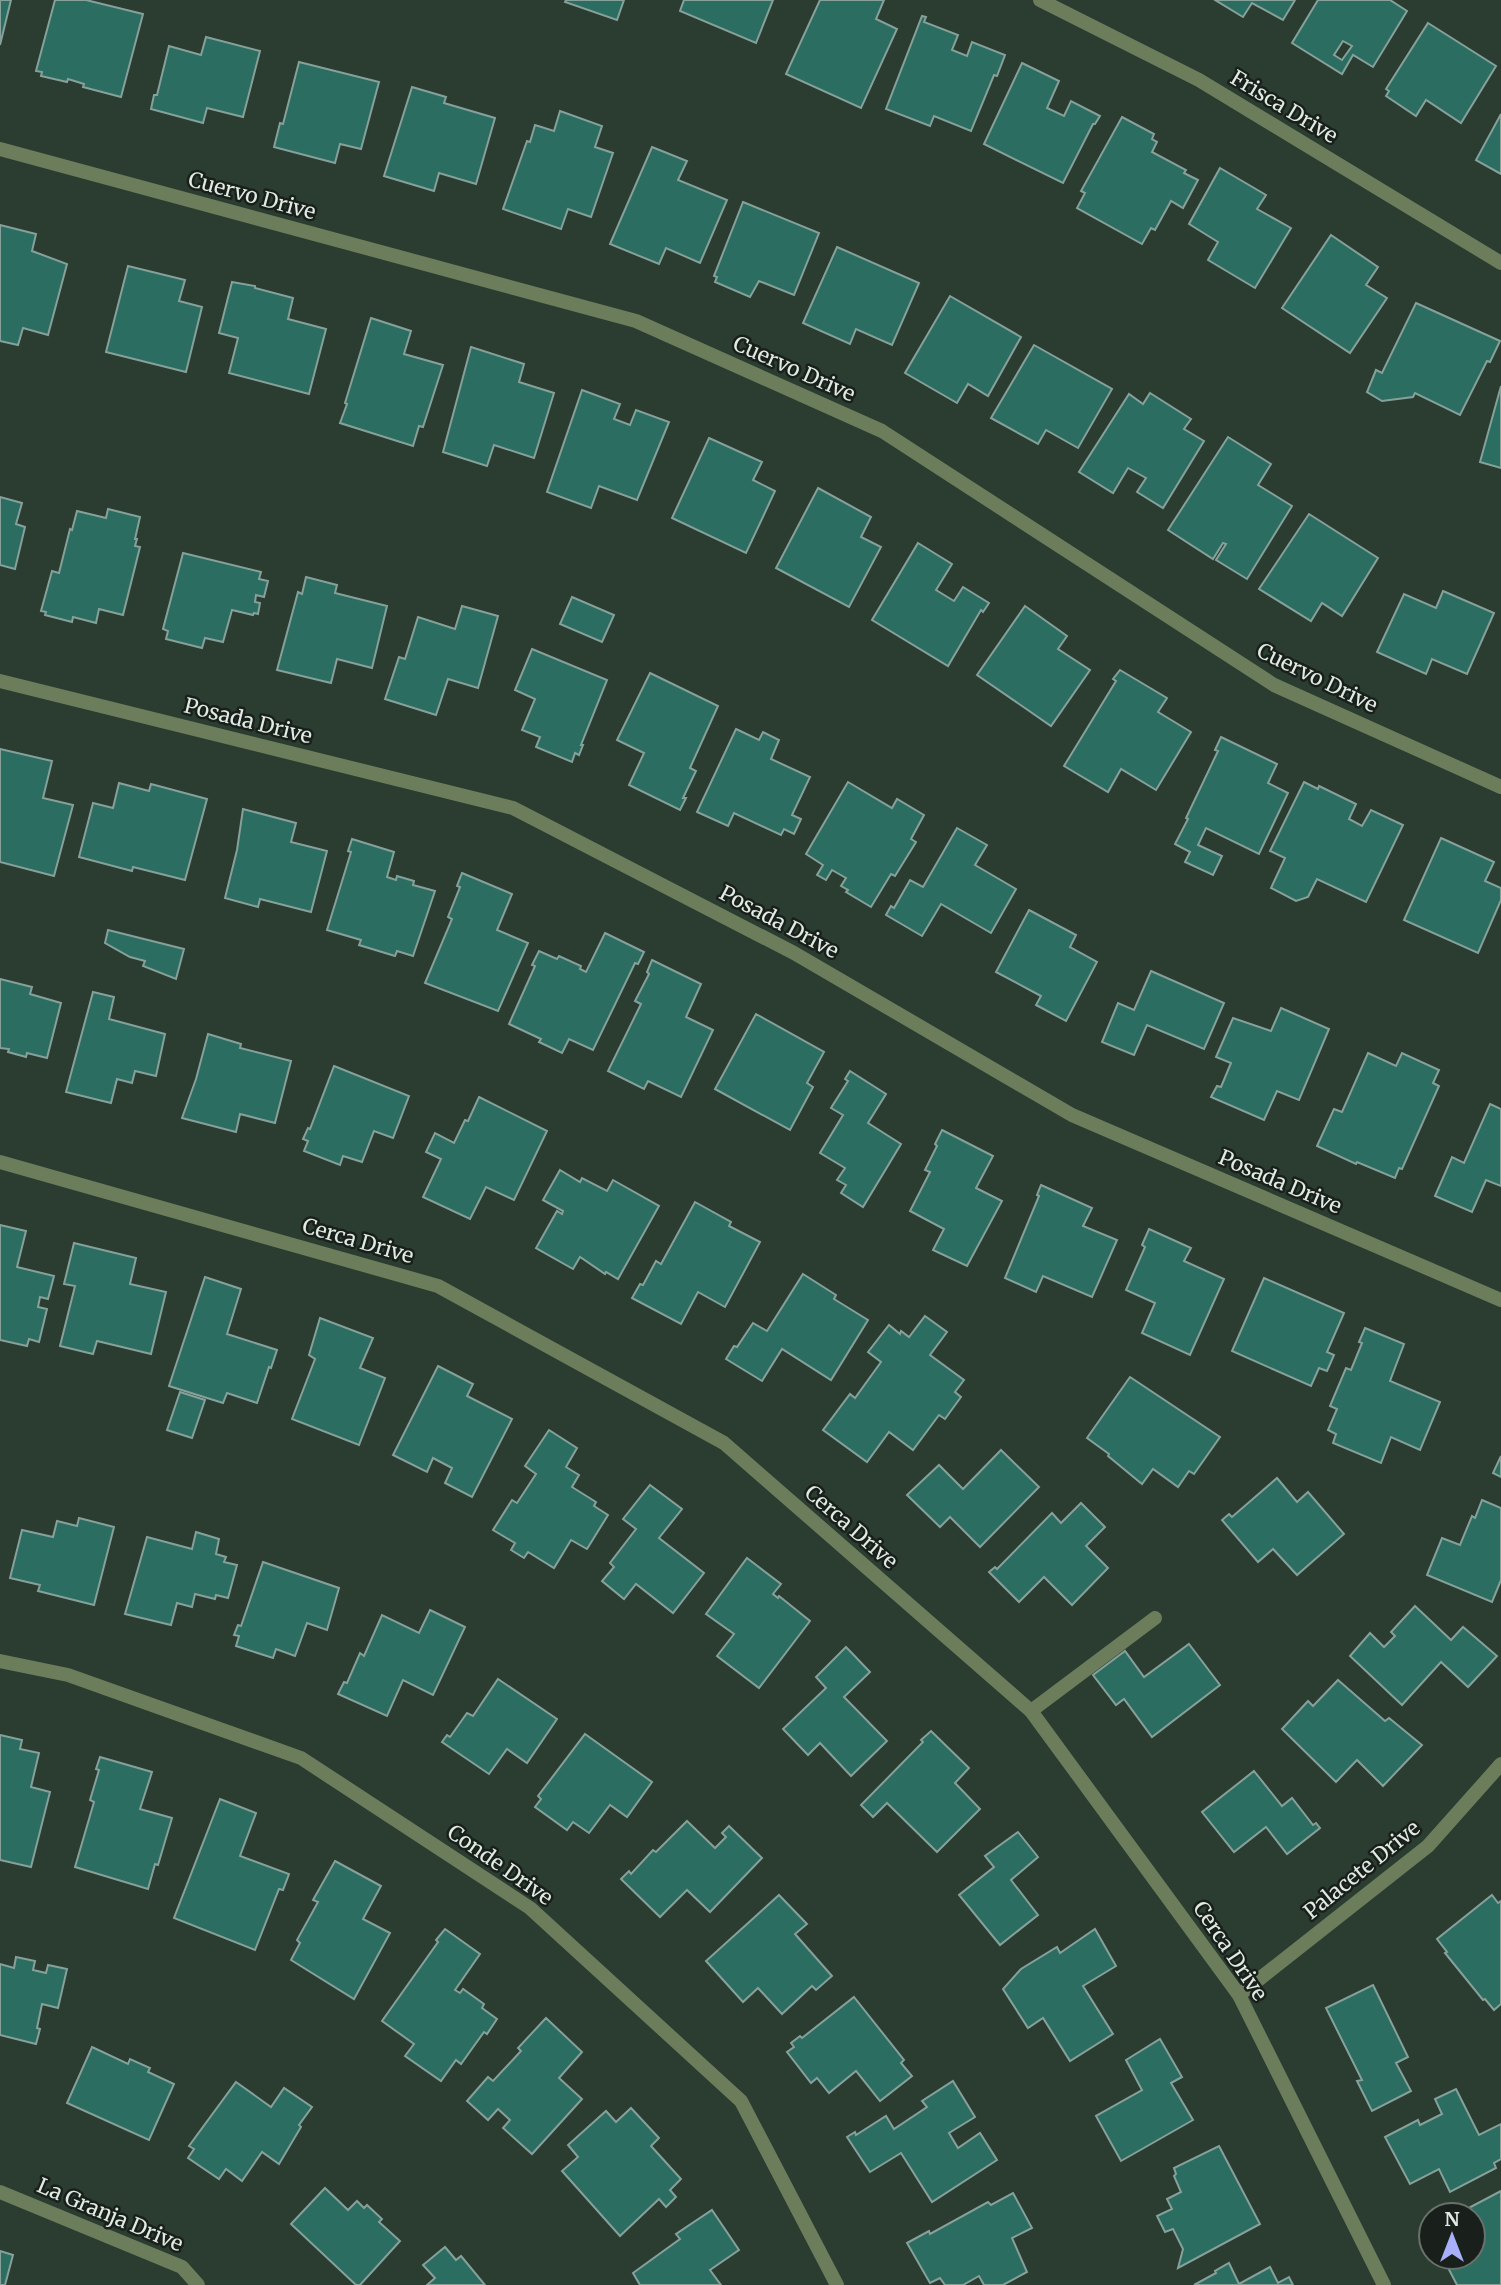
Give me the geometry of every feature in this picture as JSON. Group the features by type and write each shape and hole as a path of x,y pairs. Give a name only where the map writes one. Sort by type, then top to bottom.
{"street":[{"name":"Frisca Drive","path":"1040,0 1199,80 1501,262"},
{"name":"Cuervo Drive","path":"0,149 636,321 883,431 1274,685 1501,787"},
{"name":"Posada Drive","path":"0,681 513,808 794,953 1072,1115 1501,1300"},
{"name":"Cerca Drive","path":"0,1161 438,1286 724,1443 1031,1711 1239,1996 1384,2285"},
{"path":"1031,1711 1155,1618"},
{"name":"Conde Drive","path":"0,1661 68,1675 301,1758 530,1908 741,2101 836,2285"},
{"name":"Palacete Drive","path":"1239,1996 1428,1846 1501,1764"},
{"name":"La Granja Drive","path":"0,2192 183,2267 198,2285"}],"building":[{"path":"0,0 11,0 0,45"},
{"path":"55,0 86,0 143,14 121,97 83,87 84,84 68,79 67,82 41,76 42,72 36,71"},
{"path":"624,0 617,20 565,2"},
{"path":"684,0 773,0 756,43 680,11"},
{"path":"820,0 884,0 876,19 897,29 861,108 786,74"},
{"path":"1215,0 1295,0 1283,20 1252,3 1243,17"},
{"path":"1318,0 1390,0 1407,11 1373,67 1353,55 1342,74 1292,43","holes":["1343,41 1352,46 1342,60 1334,55"]},
{"path":"922,16 926,17 924,22 958,35 952,50 967,56 972,42 1005,55 971,131 934,116 930,126 886,109"},
{"path":"1428,23 1496,66 1461,123 1426,100 1416,116 1386,96 1389,91 1386,89"},
{"path":"206,37 260,51 243,117 207,108 203,123 151,109 169,46 201,55"},
{"path":"299,62 379,82 361,149 340,144 335,163 274,147 280,123 283,124"},
{"path":"1022,63 1059,81 1047,108 1064,116 1071,101 1100,116 1093,124 1063,183 984,144"},
{"path":"412,87 446,97 444,103 495,118 476,184 439,173 434,191 384,176"},
{"path":"560,111 602,126 595,147 613,153 591,217 568,209 561,229 503,209 535,125 554,131"},
{"path":"1501,114 1501,174 1476,160"},
{"path":"1122,117 1154,134 1152,139 1157,142 1152,152 1186,170 1184,173 1198,180 1183,208 1171,201 1155,230 1151,228 1142,244 1077,208 1085,193 1081,191"},
{"path":"652,147 687,161 678,180 727,200 700,263 666,248 659,264 610,244"},
{"path":"1220,168 1266,195 1257,209 1291,228 1255,288 1208,260 1218,242 1189,224"},
{"path":"743,202 819,233 794,295 759,281 750,297 715,282 717,277 714,276"},
{"path":"0,225 36,234 32,251 67,264 48,335 23,328 18,345 0,341"},
{"path":"1331,235 1378,267 1366,285 1387,298 1350,353 1282,308"},
{"path":"837,247 919,283 892,345 856,329 850,344 803,323"},
{"path":"128,266 185,280 179,301 202,307 186,372 106,352"},
{"path":"232,282 293,298 288,319 326,329 309,394 229,373 238,338 219,333"},
{"path":"950,296 1021,337 988,396 968,384 957,403 905,373"},
{"path":"1416,303 1500,341 1460,415 1415,393 1413,397 1382,401 1367,392 1376,370 1382,373"},
{"path":"371,318 411,331 404,354 443,365 423,427 419,426 413,446 340,423"},
{"path":"1034,345 1112,389 1078,448 1046,430 1038,444 991,418"},
{"path":"471,347 524,364 519,382 554,393 534,458 494,445 487,466 443,452"},
{"path":"1501,386 1501,468 1480,462"},
{"path":"582,390 620,404 614,419 630,425 636,410 669,422 637,500 599,486 591,508 547,492"},
{"path":"1150,393 1191,419 1184,429 1204,441 1163,508 1137,492 1146,478 1128,468 1113,493 1079,472 1129,394 1143,404"},
{"path":"1228,437 1271,464 1258,485 1292,506 1247,579 1216,560 1226,544 1223,543 1213,559 1168,530"},
{"path":"709,438 762,462 753,480 775,491 746,553 672,518"},
{"path":"818,488 871,517 861,537 881,547 849,607 776,568"},
{"path":"0,497 22,503 16,524 25,527 15,569 0,565"},
{"path":"108,509 140,517 135,546 140,547 123,615 99,609 96,623 73,617 72,622 45,615 46,612 41,611 52,571 59,573 77,511 106,518"},
{"path":"1309,514 1378,558 1342,616 1322,603 1311,621 1259,589"},
{"path":"918,543 952,564 936,590 954,601 963,587 989,603 983,612 981,610 948,666 872,620"},
{"path":"183,553 261,572 259,579 268,581 264,597 256,595 255,602 260,603 258,614 232,610 223,642 205,638 202,648 166,639 168,631 163,629"},
{"path":"306,577 337,585 335,593 387,606 372,668 337,659 331,683 277,670 298,592 302,594"},
{"path":"1443,591 1494,613 1467,674 1432,659 1426,674 1377,652 1404,594 1436,608"},
{"path":"572,597 614,615 602,642 560,624"},
{"path":"462,606 498,616 478,688 448,679 436,715 385,699 399,657 405,659 418,617 455,629"},
{"path":"1025,606 1067,636 1058,649 1090,670 1051,726 977,675"},
{"path":"532,649 607,680 579,755 575,753 572,762 536,747 540,737 522,730 535,699 515,690"},
{"path":"1120,670 1167,698 1158,712 1191,732 1156,790 1121,769 1108,792 1064,766"},
{"path":"650,673 718,706 690,768 696,771 680,810 629,785 644,753 617,740"},
{"path":"736,729 759,740 763,732 779,740 771,759 810,777 792,815 801,819 794,834 784,829 781,835 734,813 728,826 697,812"},
{"path":"1221,737 1277,764 1268,783 1288,793 1259,854 1206,828 1198,845 1222,856 1213,875 1185,862 1190,852 1175,844 1218,751 1215,750"},
{"path":"0,749 52,761 43,798 73,805 54,876 0,862"},
{"path":"848,782 892,808 897,799 924,815 911,839 916,842 895,876 891,874 871,907 846,892 848,890 841,886 846,878 832,870 826,880 817,875 823,865 806,854"},
{"path":"1304,782 1318,789 1319,786 1356,804 1349,819 1362,826 1371,810 1403,825 1366,902 1317,879 1308,897 1296,901 1271,888 1285,858 1270,851"},
{"path":"119,783 149,791 151,784 207,799 185,880 133,867 132,871 79,857 93,803 113,808"},
{"path":"243,809 296,823 291,842 327,851 311,912 260,899 258,907 225,898 237,850"},
{"path":"957,828 987,845 975,865 1016,889 991,933 941,904 922,936 886,915 891,906 894,908 910,880 923,887"},
{"path":"1441,838 1494,862 1485,881 1501,888 1501,900 1478,953 1404,920"},
{"path":"352,839 394,852 387,877 396,880 397,876 414,881 413,885 435,891 413,956 397,951 395,956 359,945 361,940 327,930 351,852 348,851"},
{"path":"462,873 512,894 497,930 528,943 498,1011 425,983 452,919 448,917 460,887 457,886"},
{"path":"1029,910 1076,935 1070,947 1097,962 1066,1021 1036,1005 1041,996 996,972"},
{"path":"108,930 184,949 176,979 143,966 145,961 130,957 105,943"},
{"path":"605,933 644,952 638,964 635,963 593,1050 569,1039 562,1053 539,1042 541,1039 509,1024 539,951 557,959 559,956 581,966 580,969 586,972"},
{"path":"652,960 701,984 686,1017 713,1030 681,1097 648,1081 644,1089 608,1071 641,1004 635,1001 649,974 647,972"},
{"path":"1151,971 1224,1003 1204,1049 1147,1025 1134,1055 1102,1042 1118,1003 1134,1010"},
{"path":"0,979 32,987 30,994 61,1003 47,1058 27,1053 26,1057 0,1048"},
{"path":"93,992 114,997 109,1019 165,1034 156,1076 135,1071 132,1083 117,1079 111,1103 66,1092"},
{"path":"1281,1008 1329,1029 1299,1100 1277,1091 1264,1120 1211,1097 1217,1086 1221,1087 1231,1063 1216,1057 1233,1018 1271,1031"},
{"path":"756,1014 824,1052 807,1083 813,1087 790,1130 715,1089"},
{"path":"208,1034 241,1044 240,1048 291,1061 275,1123 240,1114 236,1132 182,1118"},
{"path":"1368,1053 1396,1066 1402,1053 1439,1070 1433,1083 1439,1086 1402,1169 1399,1168 1395,1178 1317,1146 1334,1109 1342,1112"},
{"path":"334,1066 409,1096 393,1138 374,1131 362,1162 343,1156 340,1165 304,1151 308,1141 303,1139 308,1128 310,1129"},
{"path":"850,1071 886,1094 868,1123 901,1144 863,1207 841,1193 846,1185 837,1180 845,1168 820,1153 843,1115 831,1108 848,1081 845,1079"},
{"path":"479,1097 547,1131 514,1200 486,1187 470,1219 423,1197 441,1159 426,1152 435,1133 454,1143"},
{"path":"1490,1104 1501,1109 1501,1186 1486,1180 1472,1212 1435,1196 1452,1157 1464,1163"},
{"path":"942,1130 993,1156 976,1188 1002,1201 967,1266 933,1250 944,1229 910,1211 930,1172 925,1170"},
{"path":"560,1170 580,1182 582,1178 607,1191 613,1180 659,1206 618,1279 606,1272 605,1274 580,1257 573,1269 536,1248 557,1211 562,1214 563,1211 543,1200"},
{"path":"1041,1185 1092,1208 1083,1226 1117,1240 1092,1297 1043,1276 1036,1292 1005,1278 1039,1196 1037,1195"},
{"path":"695,1202 731,1222 729,1226 760,1242 725,1307 698,1292 681,1324 632,1298 640,1284 643,1285 656,1261 661,1264"},
{"path":"0,1225 26,1231 17,1267 54,1276 48,1299 40,1297 38,1307 47,1309 39,1342 29,1339 27,1346 0,1340"},
{"path":"1149,1229 1191,1248 1184,1261 1224,1279 1190,1355 1142,1333 1155,1303 1126,1290 1145,1247 1142,1245"},
{"path":"74,1243 136,1258 130,1284 166,1292 151,1354 97,1341 93,1354 60,1346 75,1286 64,1284"},
{"path":"803,1274 836,1295 834,1299 868,1320 831,1380 782,1349 762,1381 726,1359 753,1323 767,1331"},
{"path":"205,1277 241,1289 227,1334 277,1350 257,1403 227,1393 223,1403 169,1386"},
{"path":"1264,1278 1344,1313 1327,1352 1334,1355 1327,1371 1319,1368 1311,1386 1232,1351"},
{"path":"925,1316 947,1332 930,1355 964,1380 955,1392 961,1397 945,1419 939,1415 913,1450 889,1432 867,1462 823,1430 850,1394 855,1398 881,1362 868,1352 889,1325 909,1337"},
{"path":"320,1318 373,1338 360,1368 385,1378 359,1445 292,1419 315,1359 309,1355"},
{"path":"1365,1328 1404,1344 1390,1381 1440,1402 1420,1450 1391,1437 1381,1463 1333,1443 1336,1434 1328,1430 1337,1409 1330,1406 1346,1368 1351,1370"},
{"path":"438,1366 473,1384 467,1396 512,1419 472,1497 445,1483 452,1468 433,1458 427,1472 393,1455"},
{"path":"1130,1377 1220,1437 1194,1474 1189,1471 1178,1487 1153,1469 1142,1484 1087,1438"},
{"path":"180,1392 205,1400 192,1438 167,1430"},
{"path":"549,1430 577,1448 566,1467 579,1475 572,1487 596,1502 594,1506 608,1515 587,1549 571,1540 554,1568 528,1552 524,1558 511,1550 515,1543 493,1530 512,1500 517,1503 536,1474 525,1466"},
{"path":"1001,1450 1039,1487 980,1547 950,1517 940,1527 907,1495 939,1465 963,1489"},
{"path":"1501,1456 1501,1477 1493,1473"},
{"path":"1277,1478 1297,1502 1308,1492 1344,1534 1297,1575 1273,1549 1258,1562 1222,1520 1229,1514 1232,1517"},
{"path":"650,1485 682,1509 659,1538 704,1573 673,1613 636,1584 624,1599 602,1581 614,1567 610,1563 636,1529 623,1519"},
{"path":"1482,1500 1501,1508 1501,1580 1492,1602 1427,1575 1442,1538 1460,1545"},
{"path":"1081,1503 1105,1527 1086,1546 1108,1568 1072,1605 1044,1577 1019,1602 989,1572 995,1567 997,1569 1052,1513 1061,1523"},
{"path":"79,1518 114,1527 94,1605 38,1591 40,1585 10,1578 22,1530 53,1537 57,1521 77,1526"},
{"path":"196,1532 219,1539 216,1554 226,1557 224,1562 237,1565 228,1598 216,1595 215,1599 195,1594 192,1607 177,1603 171,1625 125,1614 147,1537 192,1549"},
{"path":"747,1558 781,1584 773,1594 810,1621 759,1688 717,1656 734,1634 706,1614"},
{"path":"263,1562 339,1588 327,1630 307,1623 295,1656 276,1649 273,1658 236,1646 239,1636 234,1635 238,1625 241,1626"},
{"path":"1415,1606 1451,1640 1463,1627 1497,1656 1468,1687 1441,1662 1402,1705 1350,1656 1370,1633 1384,1647 1395,1636 1391,1632"},
{"path":"430,1610 465,1627 433,1695 403,1680 387,1716 338,1694 344,1682 347,1683 360,1653 364,1656 382,1615 419,1633"},
{"path":"1189,1644 1220,1685 1152,1737 1124,1699 1116,1705 1093,1675 1125,1651 1144,1677"},
{"path":"846,1647 870,1672 844,1697 887,1741 851,1776 820,1743 808,1755 783,1729 826,1688 816,1677"},
{"path":"498,1679 557,1719 527,1763 507,1749 489,1774 442,1742 447,1735 450,1737 467,1713 473,1716"},
{"path":"1338,1680 1385,1721 1389,1718 1422,1745 1383,1786 1357,1760 1336,1782 1282,1729 1308,1701 1313,1706"},
{"path":"931,1731 969,1768 955,1783 980,1809 937,1852 887,1803 873,1817 861,1805"},
{"path":"585,1734 652,1782 627,1817 610,1805 589,1833 573,1822 567,1830 535,1807 541,1799 538,1796"},
{"path":"0,1735 22,1740 20,1749 39,1753 31,1787 50,1792 31,1867 0,1860"},
{"path":"100,1757 152,1772 140,1809 172,1818 148,1889 75,1867 94,1802 90,1800"},
{"path":"1254,1771 1282,1806 1292,1798 1313,1825 1316,1823 1320,1828 1287,1854 1266,1827 1234,1852 1202,1812"},
{"path":"220,1799 256,1813 240,1856 289,1874 283,1890 279,1889 255,1950 174,1918"},
{"path":"687,1821 715,1848 726,1837 722,1833 729,1826 762,1858 710,1912 687,1890 660,1917 621,1879 629,1871 631,1874 653,1850 656,1852"},
{"path":"1018,1832 1038,1857 1011,1880 1038,1915 1000,1945 959,1895 994,1867 985,1856"},
{"path":"335,1861 381,1886 363,1919 390,1933 354,1999 291,1960 300,1943 297,1940 318,1902 313,1900"},
{"path":"779,1895 807,1924 795,1934 832,1976 816,1990 812,1986 782,2014 758,1988 743,2002 706,1961"},
{"path":"1492,1895 1498,1903 1501,1901 1501,2004 1494,2010 1445,1953 1447,1952 1437,1939"},
{"path":"445,1929 480,1954 455,1990 460,1993 463,1989 484,2004 482,2008 497,2019 461,2064 456,2060 441,2081 405,2056 414,2044 382,2021"},
{"path":"1095,1929 1116,1966 1083,1986 1113,2034 1070,2061 1043,2018 1028,2028 1003,1989 1021,1969 1057,1947 1060,1953"},
{"path":"16,1957 35,1961 33,1970 46,1973 48,1965 67,1969 58,2008 42,2004 36,2044 0,2035 0,1964 14,1968"},
{"path":"1373,1985 1408,2057 1396,2063 1411,2091 1372,2111 1357,2081 1362,2080 1326,2008"},
{"path":"854,1997 904,2060 901,2063 912,2076 880,2101 856,2071 829,2093 817,2078 811,2083 787,2052 794,2047 791,2043 800,2036 802,2038"},
{"path":"546,2018 582,2052 559,2078 582,2099 532,2154 503,2128 510,2120 498,2109 488,2120 467,2101 488,2077 493,2081 521,2051 518,2048"},
{"path":"1160,2039 1182,2077 1171,2083 1193,2120 1121,2161 1096,2116 1142,2090 1126,2060"},
{"path":"92,2047 128,2064 130,2059 150,2068 148,2072 174,2084 149,2140 67,2103"},
{"path":"953,2081 975,2117 949,2133 958,2148 980,2133 997,2160 932,2202 901,2153 870,2172 847,2137 855,2132 856,2135 886,2116 894,2129 927,2107 922,2101"},
{"path":"236,2082 271,2107 284,2088 312,2107 299,2125 301,2127 279,2164 262,2152 242,2181 226,2169 219,2179 188,2158 194,2149 189,2146"},
{"path":"1456,2089 1479,2135 1501,2124 1501,2159 1494,2163 1496,2168 1450,2192 1439,2169 1410,2184 1385,2137 1418,2120 1420,2125 1442,2114 1435,2099"},
{"path":"631,2108 659,2138 651,2146 681,2179 670,2190 676,2197 666,2207 659,2199 620,2236 562,2171 578,2157 568,2145 606,2111 616,2122"},
{"path":"1219,2146 1260,2224 1178,2268 1183,2249 1173,2229 1165,2232 1157,2216 1172,2209 1167,2199 1181,2192 1174,2176 1174,2168"},
{"path":"325,2188 348,2210 357,2201 364,2208 367,2205 382,2219 379,2222 400,2241 360,2285 356,2285 291,2224"},
{"path":"1501,2191 1501,2285 1457,2285 1450,2271 1487,2271 1487,2201 1482,2201"},
{"path":"1013,2193 1032,2228 1012,2238 1027,2272 1003,2285 984,2285 979,2276 963,2285 945,2285 940,2278 930,2283 907,2243 929,2231 930,2234 988,2202 991,2205"},
{"path":"712,2210 739,2250 710,2270 721,2285 640,2285 633,2273 680,2239 676,2234"},
{"path":"445,2247 456,2260 461,2256 485,2285 427,2285 435,2278 423,2265"},
{"path":"0,2251 13,2255 5,2285 0,2285"},
{"path":"1229,2263 1239,2284 1270,2267 1278,2283 1289,2277 1293,2285 1194,2285"}]}
